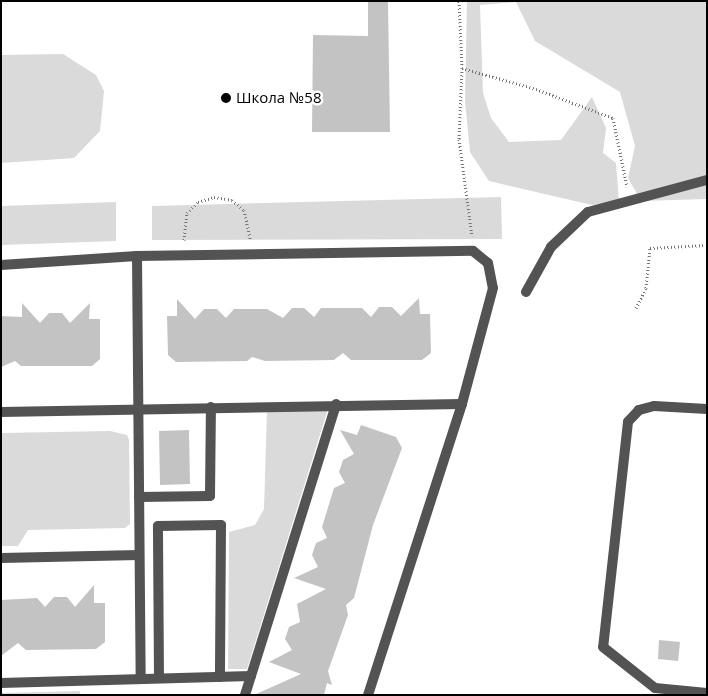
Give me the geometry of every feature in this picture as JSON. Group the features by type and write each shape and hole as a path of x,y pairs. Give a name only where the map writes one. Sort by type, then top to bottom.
{"lane":[{"path":"526,292 551,247 588,212 631,197 707,180"},
{"path":"1,265 137,256 473,251 488,263 493,288 462,404 368,695"},
{"path":"137,256 141,678"},
{"path":"1,412 336,404 462,404"},
{"path":"245,695 336,404"},
{"path":"707,409 654,406 639,410 628,422 604,647 656,688 707,692"},
{"path":"139,497 210,496 211,407"},
{"path":"159,678 158,526 221,525 220,677"},
{"path":"1,558 139,555"},
{"path":"1,683 251,676"}],"path":[{"path":"459,1 462,68 459,139 473,251"},
{"path":"462,68 536,88 613,118 622,176 631,197"},
{"path":"184,256 187,213 198,202 214,197 232,200 244,210 250,255"},
{"path":"636,308 646,288 650,248 707,245"}],"shaded area":[{"path":"467,1 707,1 707,199 641,201 628,178 635,146 620,92 535,41 516,2 480,5 483,93 491,118 509,142 561,140 592,97 606,128 603,153 616,163 619,202 592,205 489,181 470,152 465,101"},
{"path":"63,54 96,75 104,91 100,131 74,158 1,163 1,55"},
{"path":"501,197 502,239 152,240 152,206"},
{"path":"116,202 116,241 1,245 1,206"},
{"path":"328,409 247,669 228,669 229,532 255,525 264,509 267,410"},
{"path":"110,431 127,435 129,440 130,524 125,528 28,530 18,546 1,546 1,433"},
{"path":"80,691 80,695 1,695 1,693"}],"building":[{"path":"368,1 388,1 390,132 312,132 313,35 368,36"},
{"path":"419,298 420,314 430,314 431,353 422,360 351,360 343,353 334,360 265,361 252,357 247,361 176,362 168,355 167,316 177,316 177,299 195,319 204,309 217,309 226,318 234,309 267,309 283,318 292,308 304,308 314,317 321,308 362,308 371,317 379,307 392,307 401,316"},
{"path":"22,303 40,323 49,313 62,313 70,323 90,303 89,319 100,319 100,359 92,366 21,366 15,361 1,367 1,316 22,317"},
{"path":"361,425 396,437 402,448 373,525 354,598 346,605 348,615 328,671 332,685 327,683 324,695 254,695 301,674 269,662 292,650 285,639 289,627 300,622 297,604 326,589 294,578 318,567 312,555 316,543 327,538 322,527 334,488 345,483 339,472 343,460 354,454 340,430 357,435"},
{"path":"189,430 190,484 160,485 159,431"},
{"path":"94,585 94,603 105,603 105,642 96,649 26,650 18,643 1,656 1,600 37,598 45,607 54,597 67,597 75,607"},
{"path":"659,640 680,642 678,661 658,659"}],"place":[{"name":"Школа №58","path":"226,98"}]}
